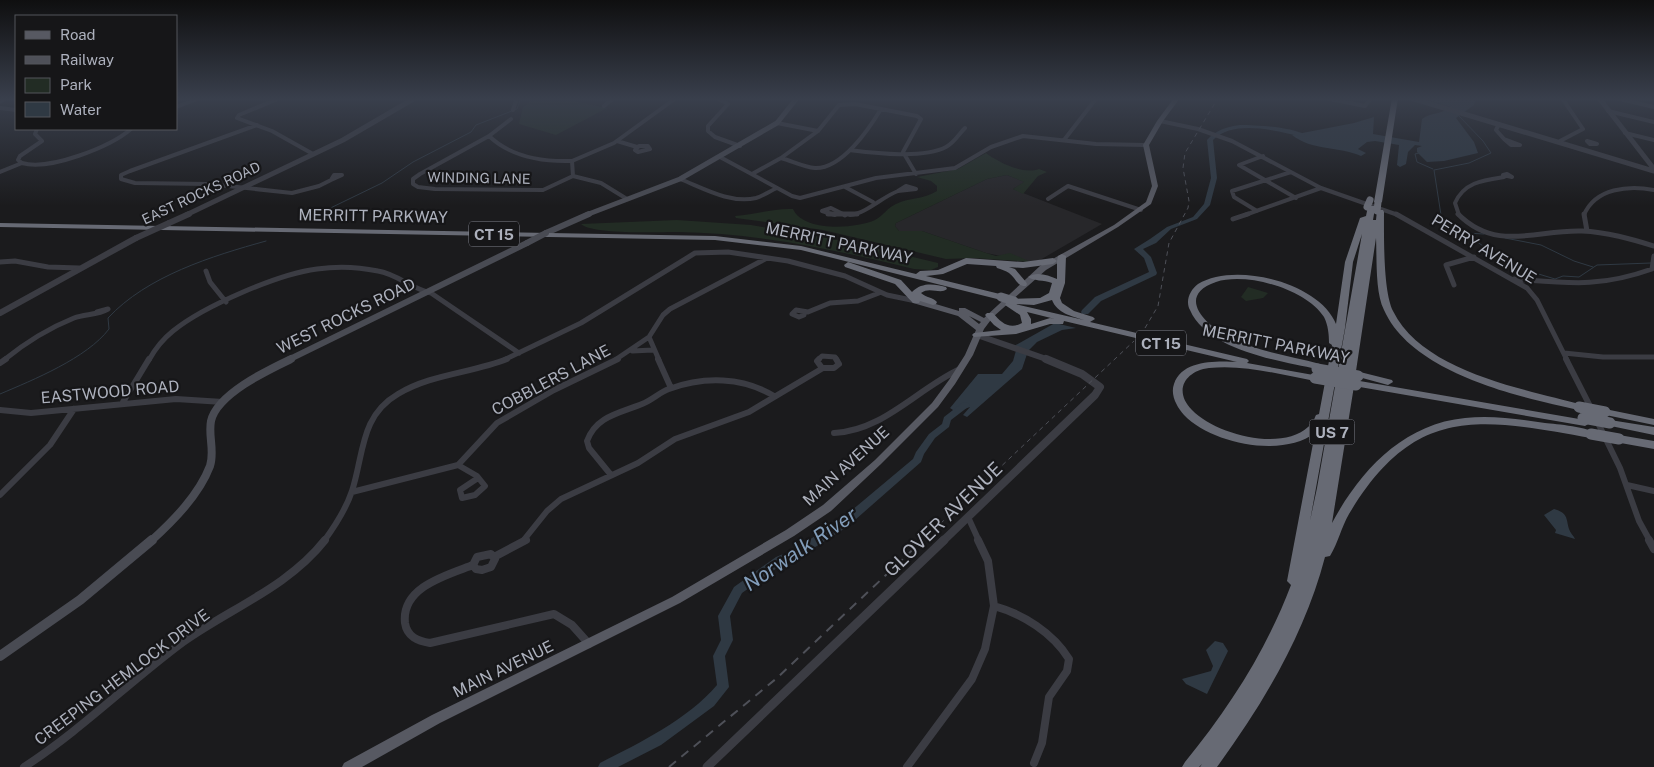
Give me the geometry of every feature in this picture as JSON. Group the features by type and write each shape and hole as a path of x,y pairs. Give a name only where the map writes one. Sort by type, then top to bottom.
{"highway":[{"name":"US 7","path":"1208,767 1234,732 1267,679 1302,606 1318,559 1328,516 1374,204 1382,180 1386,135"},
{"name":"US 7","path":"1190,767 1232,712 1270,649 1292,601 1314,532 1385,145"},
{"path":"1270,649 1296,570 1332,375 1349,262 1374,204"},
{"path":"1374,204 1386,305 1393,320 1404,333 1432,355 1474,377 1527,395 1654,422"},
{"name":"MERRITT PARKWAY","path":"0,225 715,238 801,248 982,292 998,300"},
{"name":"MERRITT PARKWAY","path":"0,229 691,242 771,248 843,263 943,289 1316,372"},
{"path":"888,270 924,274 940,272 966,261 1023,265 1057,259 1061,281 1057,303 1070,312 1098,322"},
{"path":"982,292 956,282 952,275 955,267 972,262 1002,267 1016,274 1023,284"},
{"path":"843,263 895,280 905,295 916,302"},
{"path":"1011,303 1035,302 1051,296 1057,285 1054,280 1045,277 1032,277"},
{"path":"1316,372 1220,336 1197,316 1192,305 1193,295 1200,287 1212,281 1237,278 1269,282 1306,296 1323,310 1331,322 1334,343 1332,375"},
{"path":"933,302 919,297 916,293 918,290 926,287 943,289"},
{"path":"983,325 994,323 1002,328 1022,327 1027,320 1025,315 1011,303"},
{"name":"MERRITT PARKWAY","path":"1011,303 1201,353 1316,372"},
{"path":"983,325 1016,331 1055,321 1112,331"},
{"path":"1327,397 1314,429 1290,440 1264,442 1232,436 1203,424 1183,408 1176,391 1178,383 1183,376 1194,369 1208,366 1316,372 1584,420 1654,436"},
{"path":"1302,606 1316,585 1330,541 1353,498 1381,462 1408,439 1436,426 1474,420 1511,421 1654,445"},
{"path":"1611,426 1654,431"}],"main road":[{"name":"WEST ROCKS ROAD","path":"0,656 97,585 170,523 187,504 209,469 212,458 210,422 213,413 241,387 546,233 680,179 759,134"},
{"path":"1146,145 1153,134"},
{"name":"MAIN AVENUE","path":"349,767 436,719 589,644 711,580 819,513 870,470 928,412 949,387 983,325 1023,284 1057,259 1141,210 1149,203 1155,186 1146,145"},
{"path":"916,302 961,314 983,325"},
{"path":"933,302 964,311 983,325"}],"street":[{"path":"22,164 18,160 20,156 42,141 35,134"},
{"path":"0,172 22,164 37,166 56,162 127,134"},
{"path":"234,134 190,152 137,168 120,177 123,181 129,183 209,184 292,193 307,190 331,180"},
{"path":"275,134 313,154"},
{"name":"EAST ROCKS ROAD","path":"0,313 136,238 354,134"},
{"name":"WINDING LANE","path":"492,134 420,174 413,180 413,184 418,187 435,189 543,190 573,176"},
{"path":"478,142 494,143 539,161 572,161 629,134"},
{"path":"711,134 740,146"},
{"path":"752,174 781,158 814,134"},
{"path":"781,158 819,168 825,167 850,150 865,134"},
{"path":"903,152 913,134"},
{"path":"850,150 875,154 946,147 959,134"},
{"path":"1064,140 1069,134"},
{"name":"PERRY AVENUE","path":"1213,134 1263,156 1321,188 1397,214 1513,279 1534,294 1627,485 1639,521 1654,549"},
{"path":"1499,134 1504,139"},
{"path":"1534,134 1613,160 1654,170"},
{"path":"1560,141 1574,134"},
{"path":"1626,134 1654,170"},
{"path":"1628,134 1654,140"},
{"path":"489,136 494,143"},
{"path":"720,157 777,188 800,198 876,178 955,168 991,147 1024,136 1096,144 1146,145"},
{"path":"617,141 637,147"},
{"path":"1577,147 1587,142"},
{"path":"903,152 916,174"},
{"path":"1263,156 1240,164 1263,180 1296,198"},
{"path":"572,161 573,176 601,183 627,199"},
{"path":"1257,211 1231,193 1263,180 1291,172"},
{"path":"1504,177 1481,181 1464,189 1458,196 1455,205 1458,214 1483,229 1513,236 1529,238 1566,231 1587,231 1617,236 1654,246"},
{"path":"680,179 728,197 743,200 756,198 777,188"},
{"path":"1048,199 1068,186 1141,210"},
{"path":"845,187 862,198 873,202"},
{"path":"1233,219 1321,188"},
{"path":"1587,231 1584,214 1595,199 1608,192 1629,188 1654,190"},
{"path":"845,214 860,212 873,202 898,191"},
{"name":"CREEPING HEMLOCK DRIVE","path":"24,767 53,748 183,643 299,567 331,532 352,492 365,434 374,414 385,403 413,387 486,367 519,353 591,318 695,253 708,251 767,258 840,274 879,293 905,295"},
{"path":"1454,285 1455,283 1446,265 1474,257"},
{"name":"COBBLERS LANE","path":"458,465 467,457 483,434 496,424 558,388 632,351 649,337 663,315 670,309 767,258"},
{"path":"1513,279 1590,284 1624,279 1653,268 1654,258"},
{"path":"0,262 15,261 48,267 79,268"},
{"path":"123,402 155,351 173,330 226,302 283,278 324,268 383,272 426,293 431,293 519,353"},
{"path":"206,271 210,282 226,302"},
{"path":"804,312 830,303 858,301 879,293"},
{"path":"916,302 933,302"},
{"path":"0,363 48,330 73,318 97,312"},
{"name":"GLOVER AVENUE","path":"707,767 1095,395 1100,387 1097,380 1086,374 1007,346 983,325"},
{"path":"649,337 671,388"},
{"name":"COBBLERS LANE","path":"632,351 654,350"},
{"path":"1564,353 1603,357 1654,357"},
{"path":"473,565 476,569 485,570 494,564 495,558 527,539 538,522 555,503 638,463 675,439 740,416 823,368"},
{"path":"834,433 850,433 866,428 904,404 924,387 960,369"},
{"path":"611,475 589,448 587,441 591,430 604,419 651,400 671,388 704,382 742,382 761,387 774,396"},
{"name":"EASTWOOD ROAD","path":"0,410 31,413 123,402 186,398 223,402"},
{"path":"0,495 50,445 74,409"},
{"path":"352,492 458,465 478,478"},
{"path":"1627,485 1654,492"},
{"path":"907,767 972,679 985,649 994,606 988,561 968,517"},
{"path":"495,558 489,554 480,555 476,558 473,565 426,586 412,597 404,612 408,633 413,638 430,643 554,614 572,625 589,644"},
{"path":"994,606 1018,614 1057,644 1069,659 1066,671 1049,697 1042,743 1034,763"}],"shaded area":[{"path":"1007,175 1025,182 1013,189 1102,224 1040,260 1031,262 986,253 922,231 899,231 895,226 896,223 987,179"}],"green space":[{"path":"986,153 1004,164 1018,169 1039,169 1047,172 1038,176 1023,194 1013,189 1024,182 1007,175 987,179 896,223 895,226 899,231 922,231 996,256 1010,253 1031,262 974,258 946,259 823,230 736,218 735,216 793,209 807,222 818,225 843,227 866,223 875,220 896,204 927,196 937,191 937,186 931,181 917,177 958,169"},
{"path":"677,220 751,225 850,242 938,263 938,267 931,270 914,269 827,249 768,239 708,233 599,230 588,228 581,224"},
{"path":"1248,287 1268,293 1263,298 1246,301 1241,297"}],"water":[{"path":"1373,134 1419,142 1420,134 1468,134 1474,142 1478,153 1444,161 1427,162 1417,152 1417,148 1422,146 1415,145 1408,152 1406,164 1400,167 1397,165 1399,145 1375,141 1367,142 1358,149 1366,153 1361,156 1308,144 1292,135"},
{"path":"1055,323 1076,328 1062,330 1037,342 1028,351 1022,369 967,417 963,415 970,407 956,412 950,408 978,374 1002,374 1013,361 1017,347 1014,346"},
{"path":"1554,509 1564,514 1575,539 1555,533 1556,530 1544,515"},
{"path":"1215,641 1223,643 1228,651 1207,694 1186,684 1182,679 1211,671 1213,666 1206,650"}],"waterway":[{"path":"314,216 382,183 413,162 468,134"},
{"name":"Norwalk River","path":"1085,312 1098,299 1153,273 1147,257 1138,249 1153,241 1169,228 1195,218 1207,205 1214,178 1210,140 1216,134"},
{"name":"Norwalk River","path":"1298,134 1303,135"},
{"path":"1476,134 1491,153 1469,163 1434,170 1441,215 1463,233 1502,258 1532,272 1555,279 1563,276 1579,277 1597,265 1651,263"},
{"path":"1419,153 1415,154 1417,162 1433,169"},
{"path":"1466,233 1484,234"},
{"path":"1505,238 1541,245 1574,261 1593,267"},
{"path":"0,394 74,359 99,340 109,329 108,318 124,303 161,279 181,269 224,253 266,241"},
{"name":"Norwalk River","path":"605,767 656,741 710,702 723,687 719,656 727,640 724,616 738,590 780,560 797,553 843,524 918,460 919,454 932,436 946,425 947,419 965,405"}],"railway":[{"path":"1145,328 1158,306 1169,243 1188,208 1189,201 1183,168 1185,153 1197,134"},
{"path":"922,541 1134,341"},
{"path":"669,767 777,678 923,540"}]}
